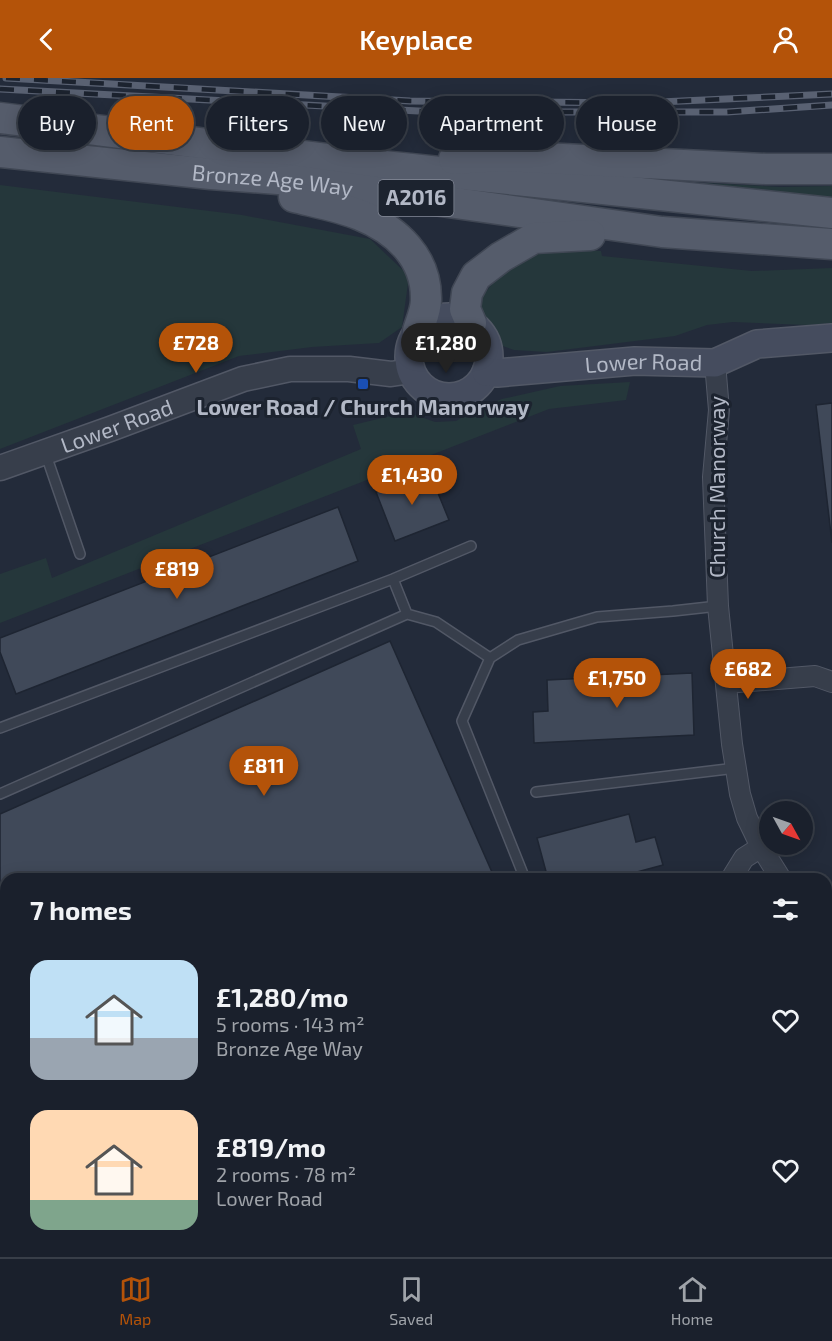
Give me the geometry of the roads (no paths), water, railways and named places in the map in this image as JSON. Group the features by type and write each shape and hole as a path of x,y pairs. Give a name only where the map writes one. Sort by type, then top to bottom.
{"main road":[{"name":"Bronze Age Way","path":"0,118 383,166 832,213"},
{"name":"Bronze Age Way","path":"0,152 291,180 662,232 832,244"},
{"path":"383,166 501,156 766,170 832,168"},
{"path":"211,174 360,215 395,234 414,255 424,280 426,301 418,331 411,345 409,359 411,371 418,383 429,392 442,397 462,396 474,389 484,378 489,355 488,345 482,333 471,323 456,317 442,317 429,322 418,331"},
{"path":"471,323 465,309 467,293 476,276 501,257 534,238 662,232"},
{"name":"Lower Road","path":"486,372 497,374 635,361 715,363 757,345 832,338"}],"street":[{"name":"Church Manorway","path":"715,363 719,410 712,477 718,606 740,794 747,818 759,843"},
{"name":"Lower Road","path":"0,468 243,379 290,369 349,369 391,374 411,371"},
{"path":"726,683 815,676 832,682"},
{"path":"735,873 744,858 759,848"},
{"name":"Church Manorway","path":"766,855 777,873"}],"lane":[{"path":"45,452 80,554"},
{"path":"0,728 393,579 471,546"},
{"path":"393,579 407,614"},
{"path":"523,873 462,721 490,658 518,640 597,617 673,612 718,606"},
{"path":"0,794 407,614 436,622 490,658"},
{"path":"536,792 736,768"}],"railway":[{"path":"6,78 410,101 638,103 832,94"},
{"path":"0,89 437,112 727,112 832,105"}],"place":[{"name":"Lower Road / Church Manorway","path":"363,384"}]}
